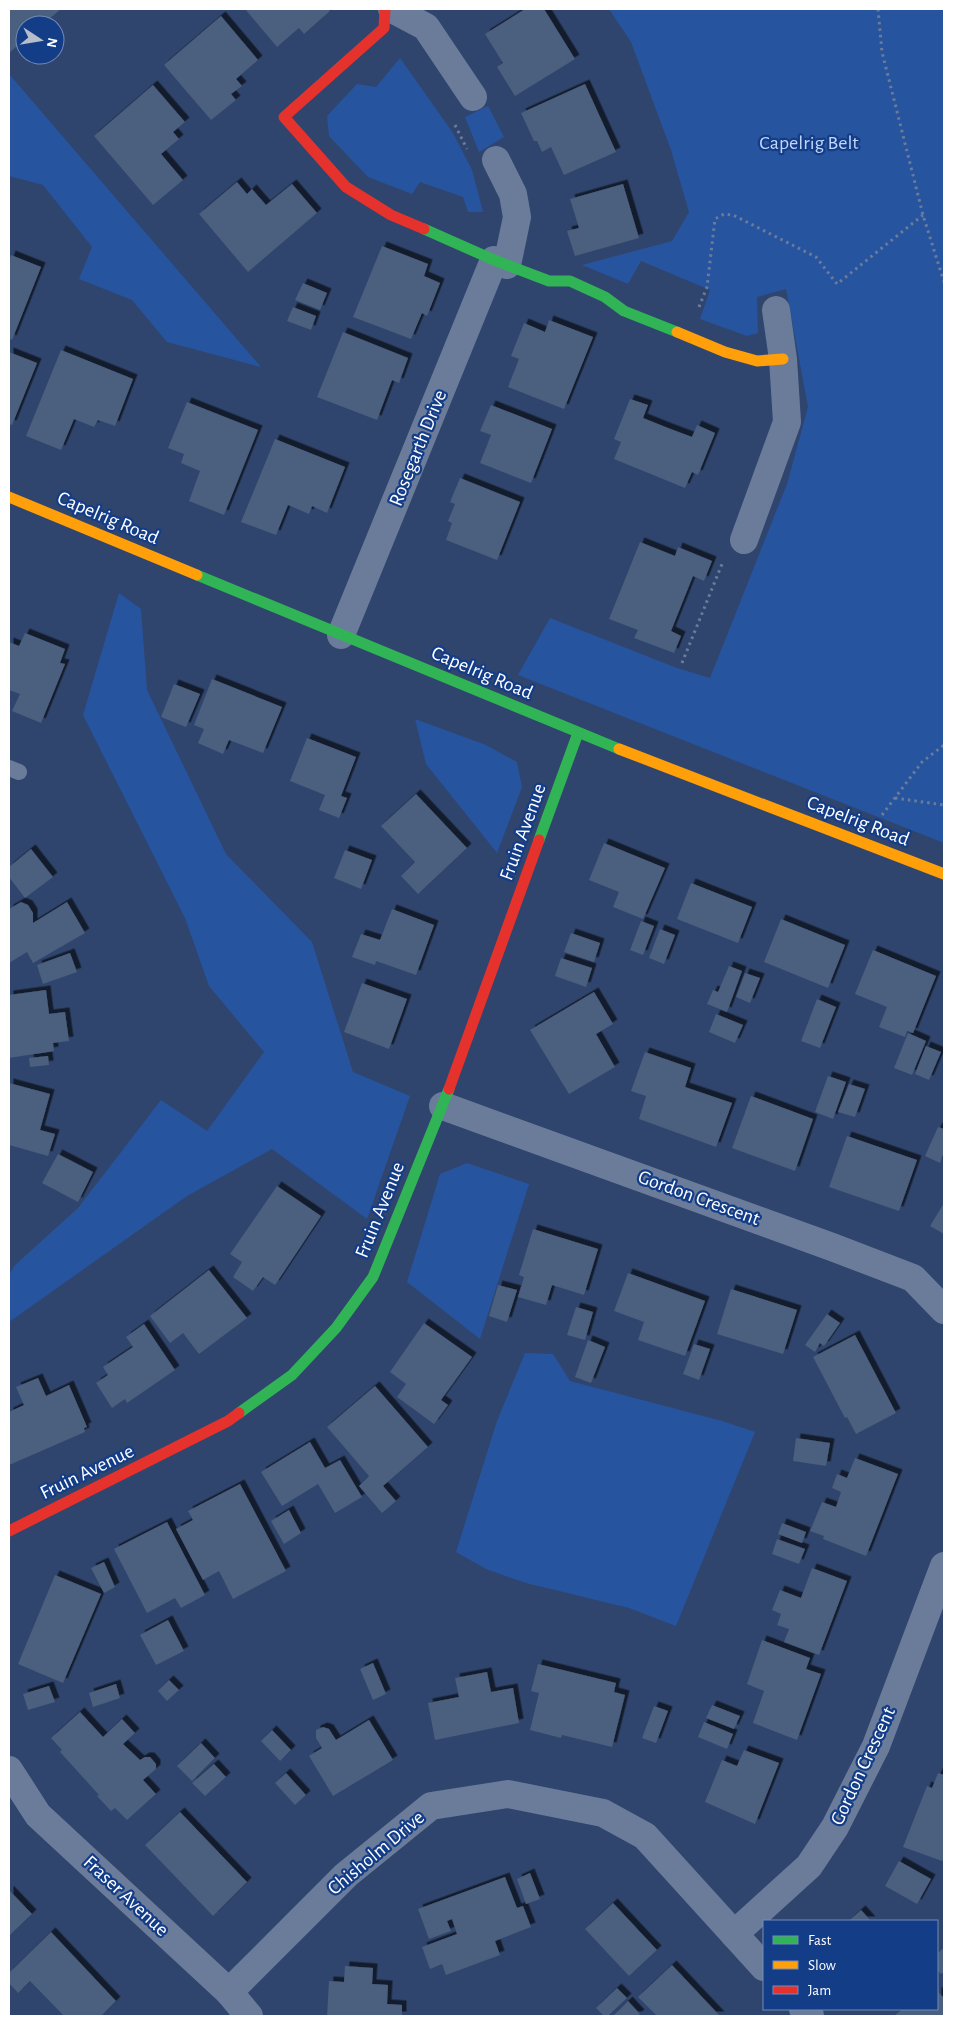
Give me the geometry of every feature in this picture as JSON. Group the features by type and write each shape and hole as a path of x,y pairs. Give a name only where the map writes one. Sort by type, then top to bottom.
{"street":[{"path":"385,9 384,28 284,117 346,187 390,215 500,263 549,280 570,281 605,296 624,311 686,338 757,361 783,359"},
{"path":"392,9 426,27 473,97"},
{"name":"Rosegarth Drive","path":"341,635 500,263 517,218 513,194 496,160"},
{"path":"744,540 787,422 783,359 776,310"},
{"name":"Capelrig Road","path":"9,497 578,733 944,874"},
{"name":"Fruin Avenue","path":"9,1531 228,1421 292,1375 336,1328 373,1277 442,1106 578,733"},
{"name":"Gordon Crescent","path":"442,1106 913,1278 944,1310"},
{"name":"Gordon Crescent","path":"734,1934 809,1866 835,1827 876,1746 944,1566"},
{"name":"Fraser Avenue","path":"9,1770 38,1815 229,1992 249,2016"},
{"name":"Chisholm Drive","path":"229,1992 346,1875 431,1806 508,1794 603,1813 645,1836 763,1966"}],"path":[{"path":"878,9 882,52 923,215 944,282"},
{"path":"450,117 460,133 467,150"},
{"path":"686,338 707,288 715,219 724,214 733,216 816,257 837,284 923,215"},
{"path":"682,663 724,559 744,540"},
{"path":"844,836 881,817 922,762 944,745"},
{"path":"896,798 944,805"}],"green space":[{"name":"Capelrig Belt","path":"609,9 944,9 944,843 518,675 550,618 677,668 710,678 787,484 808,407 786,289 757,297 758,333 747,336 700,319 710,290 641,261 628,284 582,265 672,241 689,212 671,150 631,42"},
{"path":"400,58 453,133 472,170 483,212 468,212 463,197 420,182 412,194 368,177 329,136 327,116 357,84 376,87"},
{"path":"9,74 261,367 167,342 132,300 79,279 92,247 43,185 9,176"},
{"path":"488,106 504,137 479,152 465,117"},
{"path":"119,593 141,609 147,690 226,854 312,942 353,1072 410,1096 367,1219 272,1149 187,1196 9,1322 9,1275 14,1266 78,1208 161,1100 207,1131 264,1052 209,986 185,918 83,715"},
{"path":"415,719 486,745 517,762 522,787 497,853 426,764"},
{"path":"467,1163 529,1184 480,1339 407,1282 440,1174"},
{"path":"525,1353 553,1354 570,1381 722,1421 755,1432 676,1626 629,1608 526,1583 486,1569 456,1552 497,1421"}],"building":[{"path":"9,9 61,9 54,15 15,15 15,48 9,53"},
{"path":"245,9 329,9 330,11 304,34 299,28 277,47"},
{"path":"525,9 544,9 575,59 515,96 497,67 503,63 485,34"},
{"path":"221,16 258,60 236,79 242,86 231,94 236,100 211,120 164,65"},
{"path":"585,84 616,152 564,175 551,147 542,152 537,141 534,141 521,113"},
{"path":"153,85 185,122 173,132 179,139 161,154 183,180 153,205 94,136"},
{"path":"237,182 247,194 252,189 266,205 292,184 317,213 248,272 199,214"},
{"path":"623,184 639,238 575,256 567,231 579,228 570,199"},
{"path":"382,246 428,264 424,276 440,283 427,316 422,313 411,339 353,317"},
{"path":"11,255 41,267 12,340 9,338 9,261"},
{"path":"303,283 327,293 320,310 295,300"},
{"path":"293,307 316,316 311,330 287,321"},
{"path":"549,320 593,337 564,409 508,387 519,359 511,356 524,323 545,332"},
{"path":"343,332 408,358 399,383 392,380 377,420 317,397"},
{"path":"61,350 133,379 115,426 98,420 94,427 74,419 61,450 26,436"},
{"path":"9,352 37,363 12,425 9,424"},
{"path":"630,399 648,405 643,418 668,428 692,437 697,425 715,433 698,475 692,472 685,488 614,459 621,442 614,439"},
{"path":"187,402 258,430 224,515 189,501 200,471 181,463 184,454 168,448"},
{"path":"491,405 552,429 531,483 480,463 491,435 480,431"},
{"path":"275,439 345,467 327,513 312,506 309,514 288,505 276,535 241,522"},
{"path":"460,478 520,502 497,560 446,540 452,523 448,521 455,504 450,502"},
{"path":"640,542 675,556 678,547 712,561 704,581 693,576 671,631 681,636 674,653 634,638 638,630 609,619"},
{"path":"25,633 65,649 60,663 65,664 41,723 12,711 20,694 9,690 9,642 19,646"},
{"path":"212,679 282,707 263,753 229,740 223,754 198,743 204,729 194,725"},
{"path":"174,684 200,694 186,727 161,717"},
{"path":"307,738 356,757 341,796 347,798 339,818 319,810 325,795 290,781"},
{"path":"416,794 467,848 418,894 401,876 415,862 381,826"},
{"path":"604,843 665,868 643,919 613,907 619,892 589,880"},
{"path":"31,849 53,877 25,898 9,877 9,867"},
{"path":"345,850 372,860 361,889 334,878"},
{"path":"691,883 752,907 738,943 677,919"},
{"path":"21,902 28,905 33,913 33,923 67,902 85,933 33,963 27,952 9,963 9,909"},
{"path":"392,909 434,925 416,975 376,961 375,965 352,957 361,934 380,940"},
{"path":"781,919 845,945 828,988 764,962"},
{"path":"641,921 654,926 643,955 630,950"},
{"path":"660,929 675,935 664,964 649,958"},
{"path":"571,933 600,943 594,962 564,952"},
{"path":"873,950 936,976 913,1033 907,1031 905,1037 879,1027 887,1007 855,994"},
{"path":"70,953 77,972 43,984 37,965"},
{"path":"561,958 592,968 586,987 555,976"},
{"path":"729,966 742,971 727,1012 707,1004 713,990 718,992"},
{"path":"745,973 760,978 750,1003 736,997"},
{"path":"362,983 407,999 389,1049 344,1032"},
{"path":"46,990 49,1014 65,1012 69,1041 53,1043 54,1051 9,1058 9,995"},
{"path":"594,992 613,1024 596,1034 615,1067 569,1094 530,1030"},
{"path":"817,999 836,1007 820,1048 801,1041"},
{"path":"716,1014 743,1025 735,1043 709,1032"},
{"path":"908,1033 926,1041 912,1075 894,1068"},
{"path":"926,1046 941,1052 929,1080 915,1074"},
{"path":"645,1052 691,1068 685,1087 732,1103 716,1147 639,1119 646,1096 631,1091"},
{"path":"48,1056 49,1065 30,1067 29,1058"},
{"path":"828,1076 846,1082 833,1119 815,1112"},
{"path":"9,1083 50,1094 40,1130 55,1134 48,1156 9,1145"},
{"path":"849,1084 865,1089 855,1117 838,1112"},
{"path":"751,1096 813,1119 795,1171 732,1148"},
{"path":"938,1127 944,1129 944,1152 940,1163 925,1156"},
{"path":"847,1136 917,1160 899,1211 829,1187"},
{"path":"58,1154 93,1172 78,1202 42,1183"},
{"path":"277,1186 321,1216 275,1285 263,1277 253,1291 233,1277 242,1262 230,1254"},
{"path":"944,1203 944,1234 930,1226"},
{"path":"533,1229 598,1249 584,1295 552,1285 546,1305 518,1297 524,1277 519,1275"},
{"path":"209,1270 247,1318 199,1354 183,1333 170,1343 150,1316"},
{"path":"628,1273 705,1301 685,1356 638,1340 644,1322 614,1311"},
{"path":"498,1285 517,1290 507,1322 489,1316"},
{"path":"731,1289 797,1310 783,1354 717,1334"},
{"path":"576,1307 593,1312 585,1340 567,1335"},
{"path":"827,1314 840,1323 824,1346 820,1343 815,1352 805,1345"},
{"path":"424,1323 472,1357 441,1400 448,1405 434,1424 397,1397 406,1384 390,1372"},
{"path":"144,1324 175,1370 127,1403 125,1399 112,1408 96,1383 108,1375 103,1367 133,1347 126,1337"},
{"path":"855,1335 896,1413 856,1434 847,1417 845,1418 813,1357"},
{"path":"588,1340 605,1347 591,1383 575,1377"},
{"path":"694,1344 710,1349 699,1380 683,1374"},
{"path":"38,1378 46,1396 69,1385 87,1427 84,1428 85,1432 9,1465 9,1412 24,1405 16,1387"},
{"path":"375,1386 428,1447 383,1486 396,1501 382,1513 359,1486 369,1476 327,1427"},
{"path":"796,1438 830,1443 826,1466 793,1461"},
{"path":"310,1442 325,1468 340,1460 362,1497 335,1513 318,1484 282,1506 261,1472"},
{"path":"855,1458 898,1474 866,1556 823,1539 824,1536 810,1531 822,1502 836,1507 841,1492 832,1488 837,1474 847,1478"},
{"path":"240,1484 286,1571 233,1599 219,1571 203,1580 176,1529 193,1520 188,1511"},
{"path":"289,1510 301,1533 284,1544 271,1521"},
{"path":"167,1522 205,1595 181,1608 175,1598 147,1613 114,1549"},
{"path":"782,1523 806,1532 802,1543 778,1534"},
{"path":"777,1539 805,1549 799,1564 772,1554"},
{"path":"104,1562 115,1587 104,1593 91,1568"},
{"path":"812,1568 847,1581 819,1655 784,1642 789,1629 777,1625 781,1614 772,1610 780,1590 801,1598"},
{"path":"55,1575 101,1594 63,1683 18,1664"},
{"path":"168,1620 184,1651 156,1665 140,1635"},
{"path":"762,1640 810,1658 806,1669 821,1674 797,1740 753,1723 764,1691 747,1684"},
{"path":"373,1663 386,1694 373,1700 360,1669"},
{"path":"538,1664 616,1683 614,1692 625,1695 612,1747 562,1735 561,1738 530,1730 539,1693 531,1691"},
{"path":"487,1672 491,1692 513,1688 519,1723 435,1740 428,1703 459,1697 455,1678"},
{"path":"169,1680 179,1690 167,1701 158,1691"},
{"path":"116,1684 120,1698 93,1707 89,1693"},
{"path":"49,1686 55,1702 28,1710 23,1694"},
{"path":"712,1705 740,1716 734,1729 706,1718"},
{"path":"654,1706 668,1711 656,1743 642,1738"},
{"path":"80,1712 103,1737 122,1719 135,1733 123,1744 140,1760 150,1757 156,1764 156,1769 143,1780 156,1794 127,1820 115,1808 111,1811 97,1796 99,1795 60,1752 62,1750 51,1738"},
{"path":"369,1720 393,1760 333,1796 309,1756 322,1748 316,1738 316,1730 323,1727 329,1729 336,1740"},
{"path":"704,1722 733,1734 727,1749 698,1737"},
{"path":"272,1730 291,1750 280,1761 261,1741"},
{"path":"201,1743 215,1758 192,1781 177,1766"},
{"path":"744,1750 779,1763 755,1824 705,1802 722,1760 737,1766"},
{"path":"214,1764 226,1777 205,1796 192,1783"},
{"path":"286,1773 306,1795 295,1805 275,1783"},
{"path":"938,1773 944,1775 944,1859 942,1861 903,1847 927,1786 932,1788"},
{"path":"180,1812 247,1882 213,1916 145,1845"},
{"path":"899,1861 931,1879 917,1904 885,1886"},
{"path":"530,1873 540,1899 526,1904 517,1879"},
{"path":"505,1877 517,1908 523,1906 531,1927 495,1941 500,1955 446,1975 442,1964 430,1969 422,1947 457,1934 452,1919 447,1921 451,1931 429,1939 418,1909"},
{"path":"9,1890 32,1914 9,1936"},
{"path":"613,1903 657,1950 629,1976 585,1929"},
{"path":"861,1910 870,1920 850,1920"},
{"path":"51,1932 116,2001 101,2016 64,2016 30,1981 18,1993 9,1983 9,1973"},
{"path":"944,1947 944,1972 941,1974 938,1971 938,1953"},
{"path":"672,1965 720,2016 657,2016 638,1997"},
{"path":"345,1966 373,1968 372,1984 388,1985 387,2004 402,2005 402,2016 327,2016 329,1981 344,1982"},
{"path":"617,1988 627,1998 608,2016 604,2016 596,2008"},
{"path":"938,1992 944,1998 944,2016 894,2016 901,2010 938,2010"},
{"path":"628,2001 640,2014 637,2016 613,2016"}],"traffic: fast":[{"path":"424,229 494,260 549,281 570,281 605,297 624,311 677,332"},
{"path":"197,575 619,749"},
{"path":"539,840 578,733"},
{"path":"239,1413 292,1375 336,1328 373,1277 449,1089"}],"traffic: slow":[{"path":"677,332 725,352 757,361 783,359"},
{"path":"9,497 197,575"},
{"path":"619,749 944,874"}],"traffic: jam":[{"path":"385,9 384,28 284,117 346,187 391,215 424,229"},
{"path":"449,1089 539,840"},
{"path":"9,1531 228,1421 239,1413"}]}
